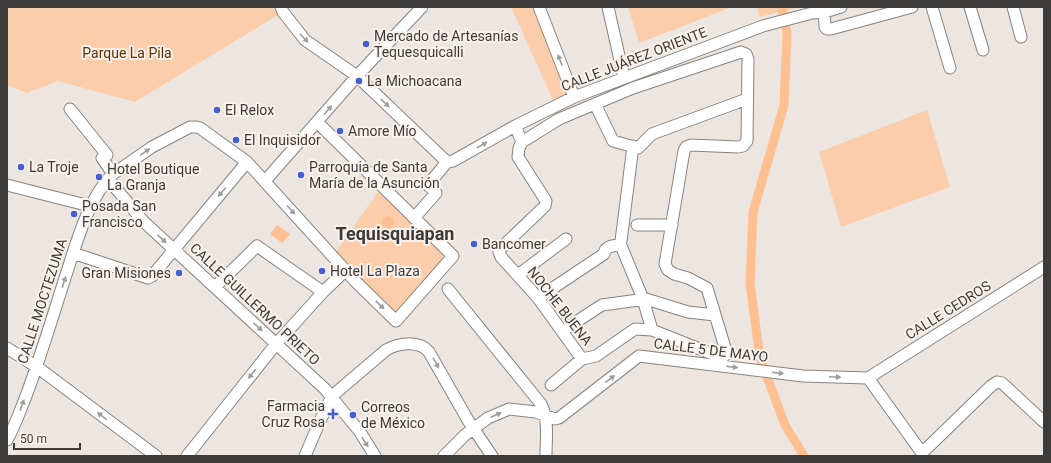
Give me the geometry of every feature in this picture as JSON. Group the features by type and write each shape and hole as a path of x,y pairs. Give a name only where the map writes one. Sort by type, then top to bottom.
{"street":[{"path":"281,7 283,12 305,40 357,76 447,162 428,185 436,193 414,218"},
{"path":"265,181 357,76 422,7"},
{"path":"540,7 574,97"},
{"path":"608,7 624,78"},
{"name":"CALLE JUÁREZ ORIENTE","path":"447,162 453,161 515,126 574,97 763,26 841,7"},
{"path":"824,10 825,27 827,29 831,29 912,7"},
{"path":"932,7 950,68"},
{"path":"970,7 983,50"},
{"path":"1012,7 1020,37"},
{"path":"522,142 559,119 633,88 741,52 746,54 748,59 747,141 743,146 738,147 691,145 686,147 684,151 665,264 668,270 674,274 688,278 707,288 715,315 688,312 643,299 602,305 562,331"},
{"path":"619,245 621,241 636,147 652,134 747,99"},
{"path":"595,104 613,141 636,147"},
{"name":"CALLE GUILLERMO PRIETO","path":"70,109 107,155 102,158 110,177 143,221 332,396 360,432 375,456"},
{"path":"110,177 152,147 190,127 200,128 247,162 346,271 396,321 453,256 317,122"},
{"name":"NOCHE BUENA","path":"515,126 522,142 519,148 518,157 546,201 545,206 500,249 499,252 501,257 538,298 582,359 596,356 635,330 652,330 723,357 726,354 726,351 715,315"},
{"path":"73,253 148,278 152,276 247,162"},
{"name":"CALLE MOCTEZUMA","path":"7,440 13,430 37,367 73,253 90,206 110,177"},
{"path":"7,185 90,206"},
{"path":"637,225 672,225"},
{"path":"518,275 566,239"},
{"path":"538,298 604,254 607,248 619,245"},
{"path":"619,245 622,248 643,299 652,330"},
{"path":"215,287 257,246 324,292"},
{"name":"CALLE CEDROS","path":"868,378 1044,267"},
{"path":"187,456 276,344 324,292 346,271"},
{"path":"448,289 542,404 547,422 546,456"},
{"path":"305,456 318,423 332,396 386,350 392,346 406,344 426,348 469,422 492,456"},
{"path":"7,348 37,367 156,456"},
{"name":"CALLE 5 DE MAYO","path":"444,456 465,435 488,418 509,409 536,412 555,419 558,418 639,356 803,376 868,378"},
{"path":"551,385 582,359"},
{"path":"868,378 922,455 988,389 997,382 1002,383 1044,422"}],"green space":[{"name":"Parque La Pila","path":"7,7 277,7 281,13 135,102 58,81 27,93 7,85"},
{"path":"511,7 532,7 568,94 553,100"},
{"path":"628,7 732,7 639,43"},
{"path":"757,7 801,7 759,17"},
{"path":"927,110 950,187 841,227 819,152"},
{"path":"380,189 459,258 399,328 333,256"}],"shaded area":[{"path":"386,216 390,216 394,222 390,228 386,228 382,224 382,220"},
{"path":"277,225 290,234 282,243 270,234"}],"waterway":[{"path":"782,7 787,33 784,105 753,212 750,284 760,358 785,425 804,456"}],"place":[{"name":"Mercado de Artesanías Tequesquicalli","path":"366,44"},
{"name":"La Michoacana","path":"359,81"},
{"name":"El Relox","path":"217,110"},
{"name":"Amore Mío","path":"340,131"},
{"name":"El Inquisidor","path":"236,140"},
{"name":"La Troje","path":"21,167"},
{"name":"Parroquia de Santa María de la Asunción","path":"301,175"},
{"name":"Hotel Boutique La Granja","path":"99,177"},
{"name":"Posada San Francisco","path":"74,214"},
{"name":"Bancomer","path":"474,244"},
{"name":"Hotel La Plaza","path":"322,271"},
{"name":"Gran Misiones","path":"179,273"},
{"name":"Farmacia Cruz Rosa","path":"333,414"},
{"name":"Correos de México","path":"353,415"}],"district":[{"name":"Tequisquiapan","path":"395,233"}]}
